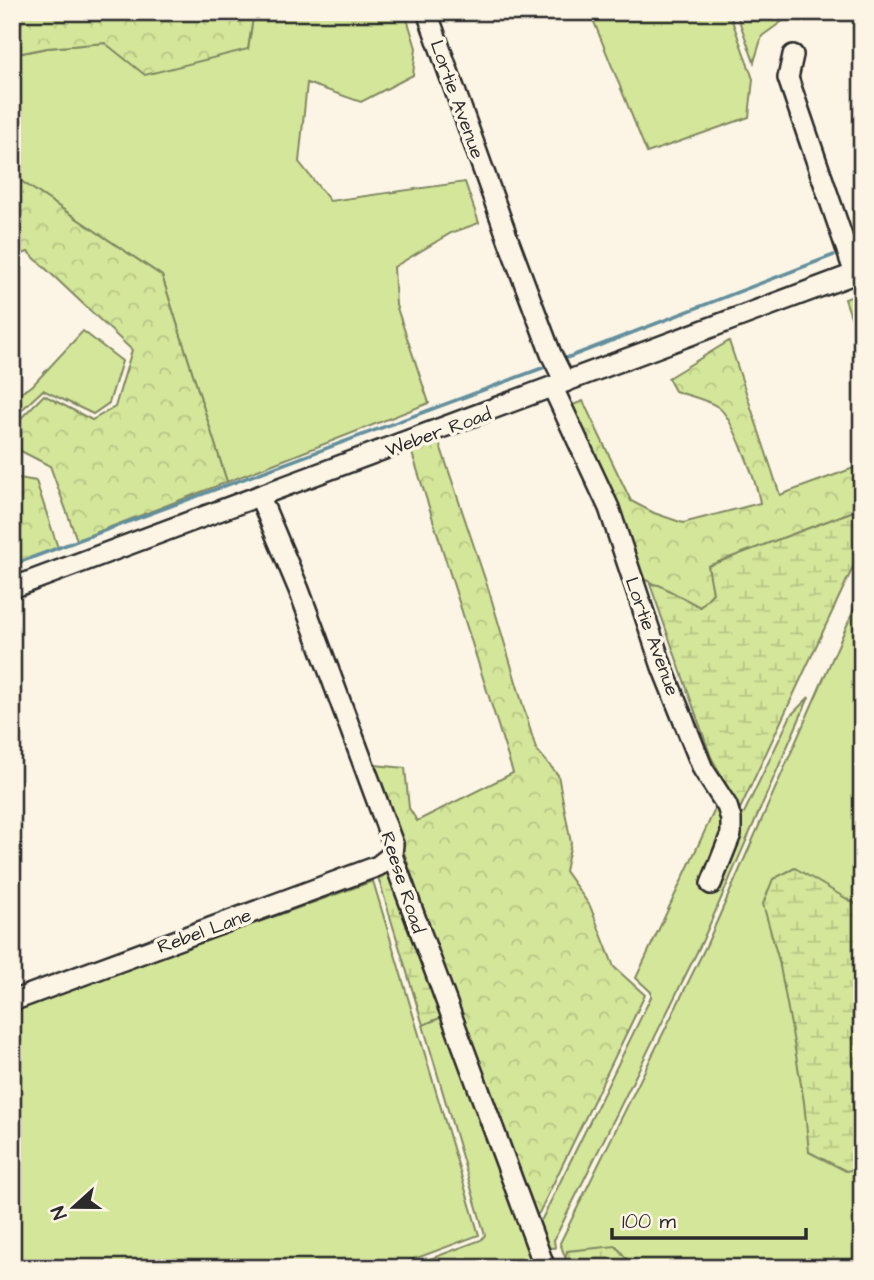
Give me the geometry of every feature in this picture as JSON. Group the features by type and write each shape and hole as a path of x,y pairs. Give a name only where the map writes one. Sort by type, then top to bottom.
{"street":[{"name":"Lortie Avenue","path":"427,12 551,354 559,385 609,508 662,667 703,769 727,806 731,819 731,834 710,884"},
{"path":"793,55 788,78 858,273"},
{"name":"Weber Road","path":"12,588 858,273"},
{"name":"Reese Road","path":"260,497 299,590 393,844 392,855 545,1268"},
{"name":"Rebel Lane","path":"12,1001 378,866 392,855"}],"green space":[{"path":"12,12 254,12 248,49 145,75 105,43 47,48 12,55"},
{"path":"287,12 405,12 416,48 413,75 361,102 307,83 299,162 330,201 465,182 479,223 451,233 394,267 396,305 429,403 227,482 162,276 12,175 12,55 47,48 105,43 248,49 253,17"},
{"path":"590,12 729,12 753,79 749,117 647,153"},
{"path":"736,12 795,12 762,36 754,62"},
{"path":"12,175 162,276 227,482 77,540 50,466 19,450 12,427 44,395 92,420 115,407 132,350 28,252 12,258"},
{"path":"862,293 862,349 845,299"},
{"path":"83,331 122,361 109,403 93,414 43,390 12,419 12,397 32,386"},
{"path":"729,341 780,495 862,465 862,508 709,566 713,593 700,608 638,576 570,406 583,401 631,501 654,513 683,523 760,503 744,452 724,413 708,402 675,391 668,378"},
{"path":"439,442 489,591 536,749 558,775 571,843 565,871 590,906 614,967 645,995 539,1213 530,1219 374,765 405,768 409,808 417,821 513,773 411,450"},
{"path":"12,477 36,481 58,548 12,565"},
{"path":"862,508 862,548 740,809 711,757 650,584 659,585 700,607 713,593 708,566"},
{"path":"862,591 862,1268 569,1268 560,1243 707,944"},
{"path":"809,697 702,942 554,1240 555,1248 538,1247 529,1268 406,1268 481,1240 485,1235 423,1025 442,1017 448,999 533,1224 542,1219 651,997 651,992 636,978 723,792 737,815 744,813 791,715"},
{"path":"394,844 448,999 442,1017 423,1025 378,877 375,875 375,861"},
{"path":"795,868 862,908 862,1168 846,1171 809,1152 804,1102 790,1020 779,961 763,904 773,879"},
{"path":"373,881 479,1235 390,1268 12,1268 12,1011"},
{"path":"616,1246 634,1268 563,1268 567,1251"}],"waterway":[{"path":"564,359 834,255"},
{"path":"12,565 545,367"}]}
